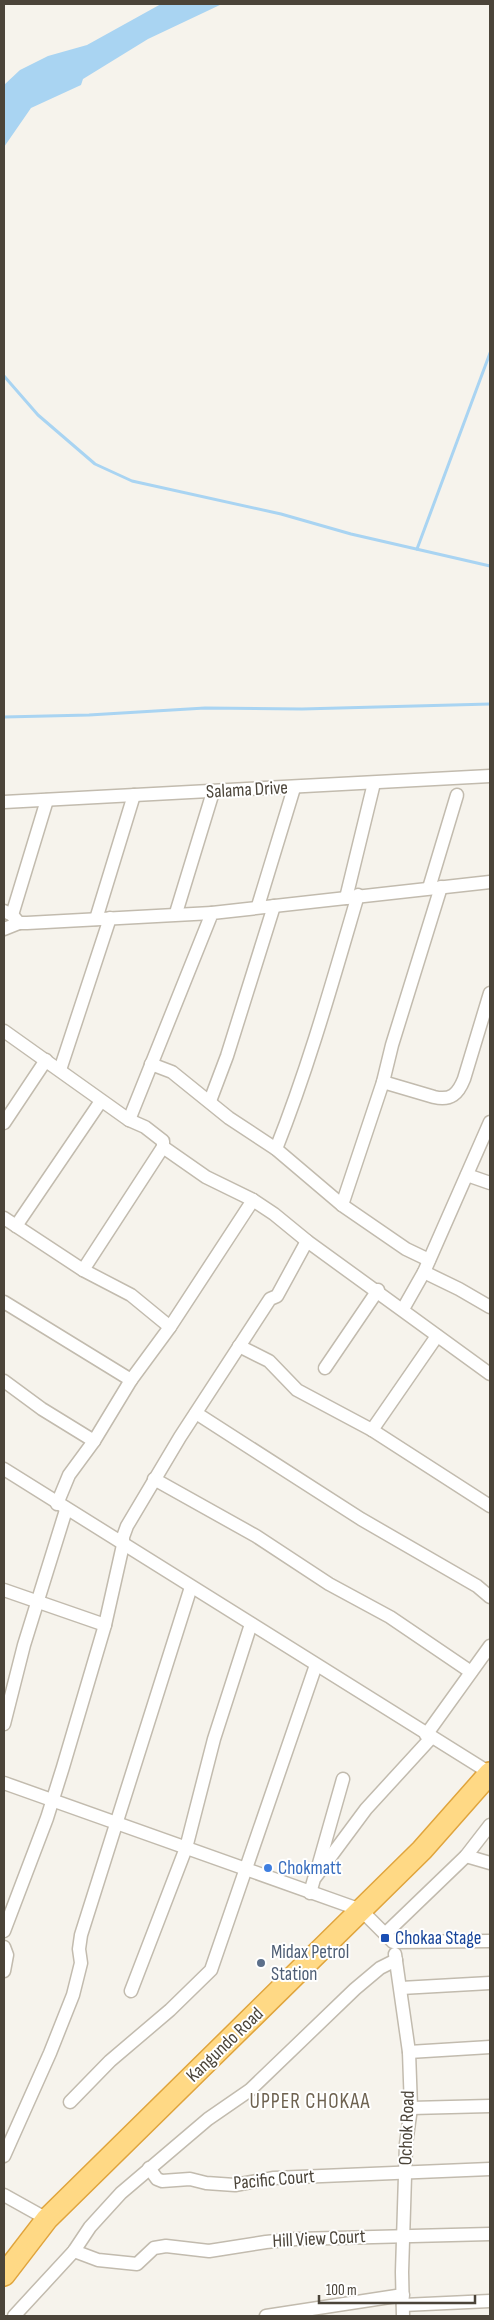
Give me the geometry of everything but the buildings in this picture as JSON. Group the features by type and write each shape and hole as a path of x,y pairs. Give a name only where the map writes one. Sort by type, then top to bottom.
{"highway":[{"name":"Kangundo Road","path":"4,2274 47,2219 422,1850 490,1773"}],"street":[{"name":"Salama Drive","path":"4,802 294,788 490,776"},
{"path":"276,1149 319,1024 352,897 374,783"},
{"path":"258,906 294,788"},
{"path":"176,913 213,792"},
{"path":"96,919 134,795"},
{"path":"342,1204 383,1082 435,887 457,795"},
{"path":"4,929 11,916 47,800"},
{"path":"11,916 96,919 176,913 212,913 258,906 274,906 490,882"},
{"path":"210,1101 227,1056 274,906"},
{"path":"129,1120 212,913"},
{"path":"60,1070 110,918"},
{"path":"383,1082 442,1099 452,1097 459,1091 464,1079 490,994"},
{"path":"4,1031 101,1101 129,1120 145,1127 163,1141 163,1147 83,1270"},
{"path":"4,1123 46,1060"},
{"path":"151,1064 172,1072 229,1118 276,1149 342,1204 406,1250 429,1260"},
{"path":"16,1226 101,1101"},
{"path":"404,1309 424,1272 490,1122"},
{"path":"163,1147 206,1177 252,1200 404,1309 437,1336 490,1374"},
{"path":"467,1175 490,1183"},
{"path":"4,1724 8,1702 38,1602 69,1475 94,1441 131,1380 170,1327 252,1200"},
{"path":"4,1218 83,1270 131,1295 170,1327"},
{"path":"4,1931 53,1801 105,1626 123,1545 122,1537 154,1479 239,1346 270,1299 277,1296 307,1241"},
{"path":"424,1272 460,1289 490,1307"},
{"path":"325,1368 378,1290"},
{"path":"4,1302 131,1380"},
{"path":"372,1430 437,1336"},
{"path":"239,1346 269,1361 297,1390 372,1430 490,1506"},
{"path":"4,1381 42,1409 94,1441"},
{"path":"196,1413 361,1519 476,1586 490,1597"},
{"path":"4,1486 6,1471 490,1773"},
{"path":"154,1479 256,1536 329,1584 390,1617 471,1672"},
{"path":"4,2156 73,1995 81,1963 79,1949 81,1935 118,1824 190,1587"},
{"path":"4,1590 105,1626"},
{"path":"130,1991 186,1848 214,1740 251,1624"},
{"path":"314,1879 366,1809 428,1736 490,1646"},
{"path":"70,2102 110,2061 166,2014 211,1970 244,1869 316,1665"},
{"path":"310,1893 330,1830 343,1779"},
{"path":"4,1784 361,1910 390,1937 490,1942"},
{"path":"390,1937 466,1856 490,1825"},
{"path":"466,1856 490,1863"},
{"name":"Ochok Road","path":"390,1937 401,1988 409,2052 411,2108 406,2171 403,2305"},
{"path":"4,1946 7,1955 4,1971"},
{"path":"14,2316 74,2251 103,2211 149,2168 208,2119 250,2090 355,1989 380,1968 396,1960"},
{"path":"401,1988 490,1983"},
{"path":"409,2052 490,2047"},
{"path":"411,2108 490,2106"},
{"name":"Pacific Court","path":"149,2168 157,2179 162,2181 190,2179 206,2183 235,2185 274,2178 490,2169"},
{"path":"4,2196 47,2219"},
{"name":"Hill View Court","path":"74,2251 98,2260 137,2264 154,2248 166,2246 209,2251 296,2239 490,2234"},
{"path":"266,2316 403,2305 490,2301"}],"water":[{"path":"161,4 222,4 148,39 83,79 81,85 31,108 4,147 4,85 20,70 48,56 87,45"}],"waterway":[{"path":"417,549 490,353"},
{"path":"4,376 38,415 95,464 132,481 281,514 351,534 490,566"},
{"path":"4,717 89,715 205,708 302,709 490,704"}],"place":[{"name":"Chokmatt","path":"268,1868"},
{"name":"Chokaa Stage","path":"385,1938"},
{"name":"Midax Petrol Station","path":"261,1963"}],"district":[{"name":"UPPER CHOKAA","path":"310,2101"}]}
